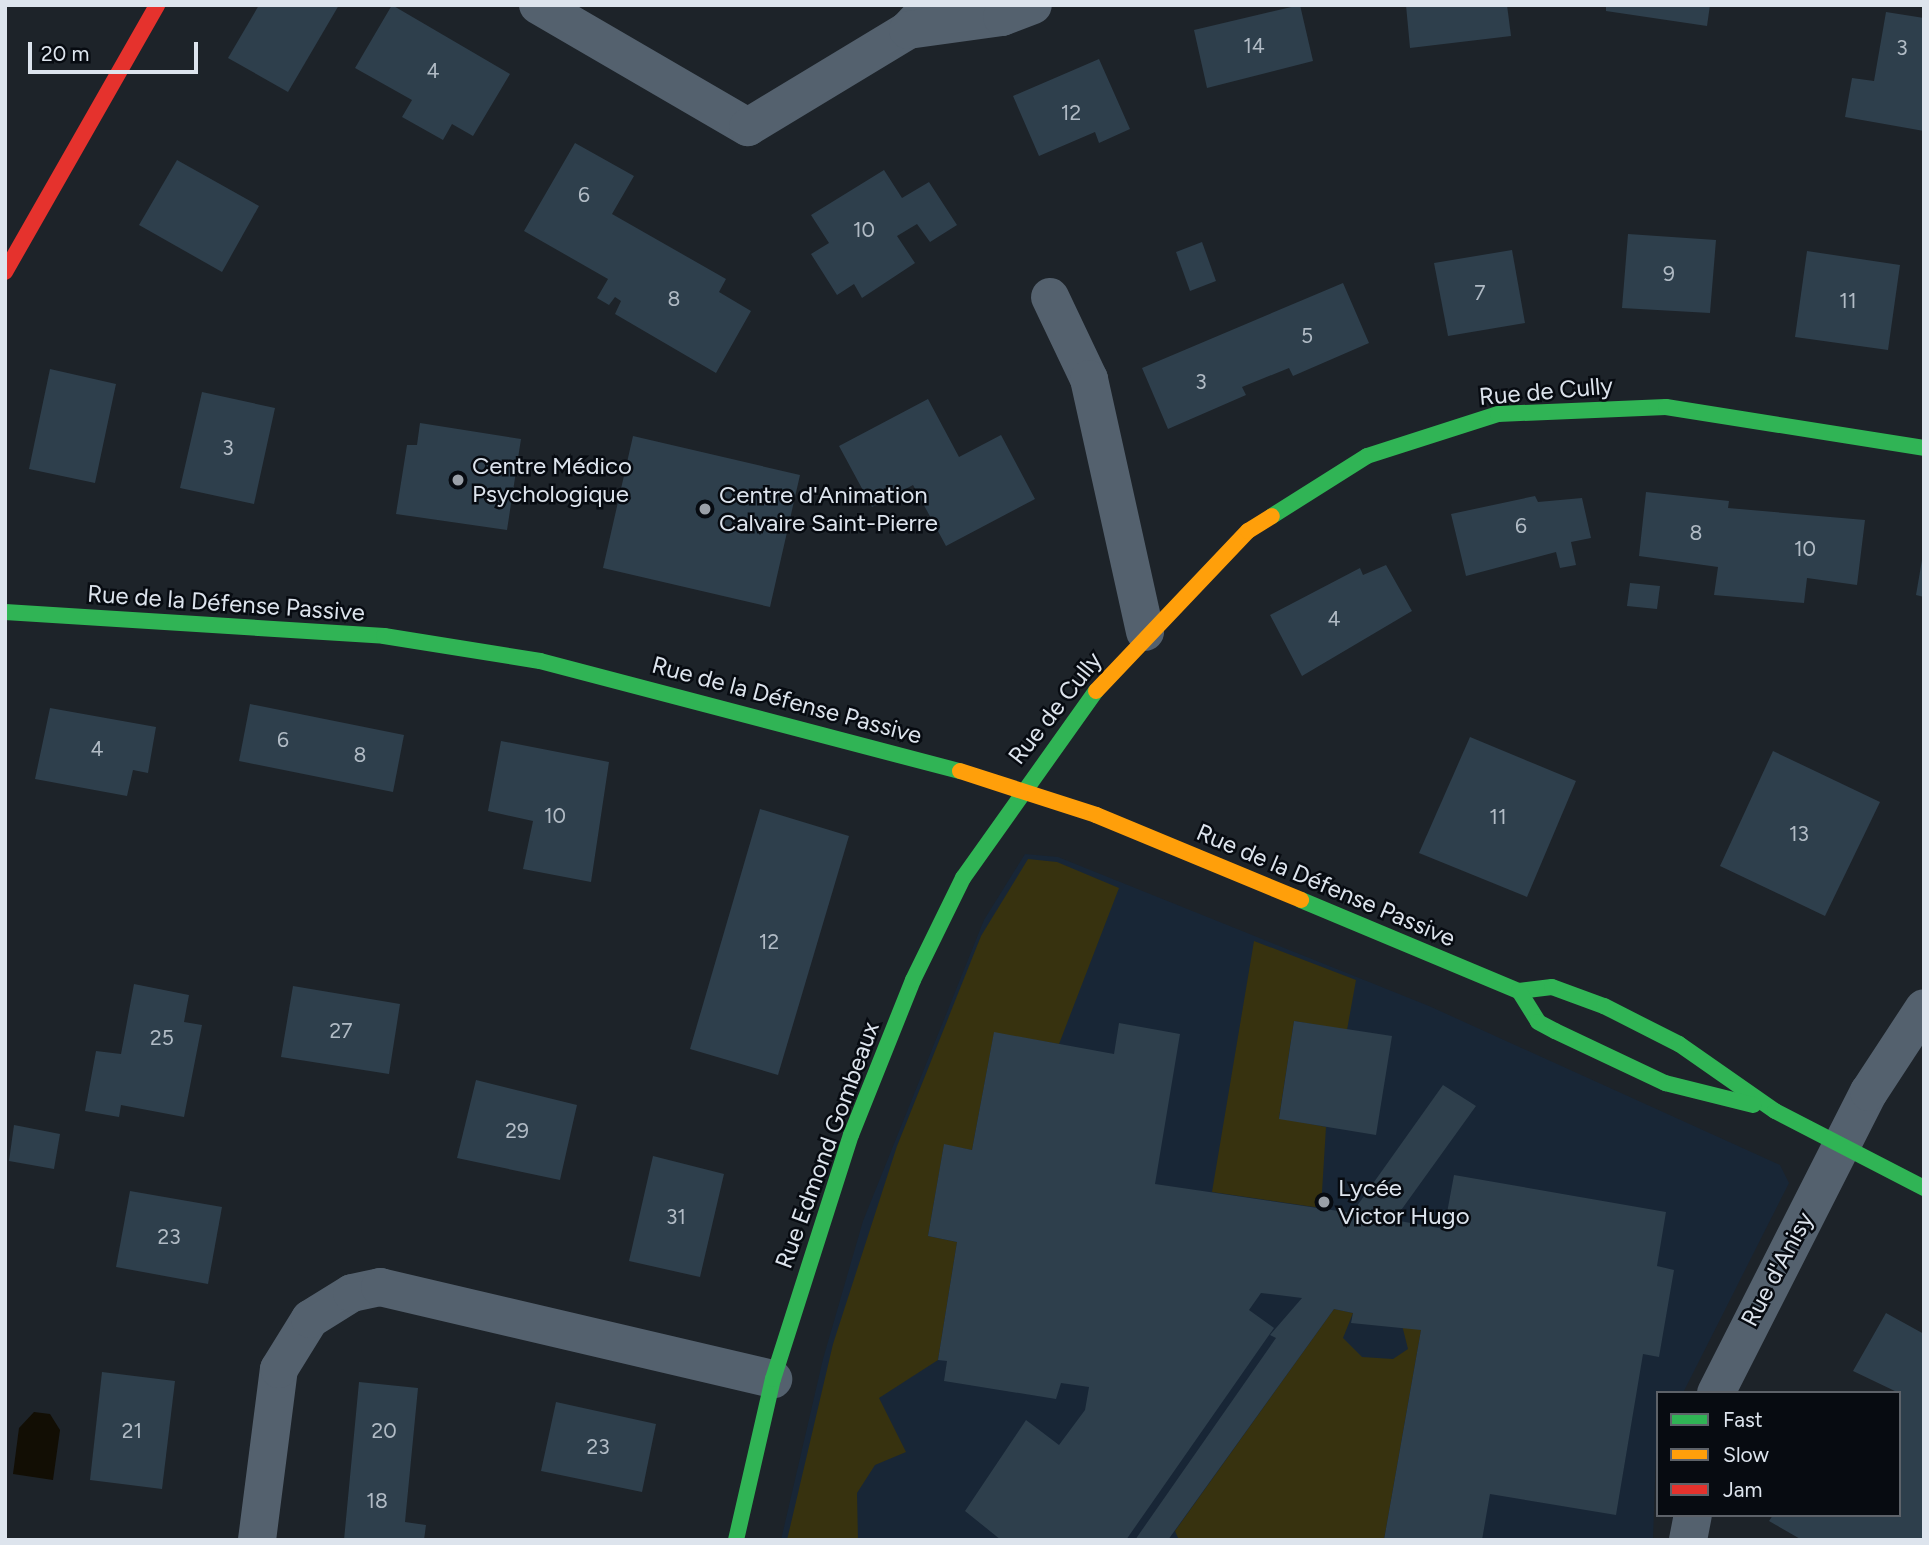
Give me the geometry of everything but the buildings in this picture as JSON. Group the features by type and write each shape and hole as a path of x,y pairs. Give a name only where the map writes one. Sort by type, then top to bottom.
{"street":[{"path":"5,272 157,5"},
{"path":"538,5 748,127 920,18 1002,18 1033,5"},
{"path":"1050,296 1088,379 1145,632"},
{"name":"Rue de Cully","path":"1021,790 1145,632 1248,531 1321,480 1402,442 1498,414 1666,407 1924,449"},
{"name":"Rue de la Défense Passive","path":"5,612 384,636 540,661 847,737 1021,790 1206,860 1519,991 1552,987 1604,1006 1679,1044 1776,1111 1924,1188"},
{"name":"Rue Edmond Gombeaux","path":"736,1540 773,1379 851,1135 913,980 963,878 1021,790"},
{"name":"Rue de la Défense Passive","path":"1519,991 1538,1022 1665,1083 1776,1111"},
{"name":"Rue d'Anisy","path":"1718,1391 1842,1146 1924,1008"},
{"path":"257,1540 279,1369 310,1319 352,1293 380,1287 773,1379"},
{"path":"1688,1540 1693,1517"}],"shaded area":[{"name":"Lycée Victor Hugo","path":"1025,854 1058,857 1429,1006 1780,1165 1789,1183 1684,1391 1656,1391 1653,1540 781,1540 823,1359 863,1221 984,920"},
{"path":"1028,859 1057,862 1119,888 1059,1044 994,1033 972,1150 944,1145 928,1236 957,1242 938,1360 879,1398 906,1452 875,1465 857,1493 858,1540 787,1540 833,1344 897,1146 981,936"},
{"path":"1254,941 1356,980 1347,1030 1294,1021 1279,1118 1326,1127 1321,1208 1212,1192"},
{"path":"1334,1309 1353,1313 1343,1338 1362,1357 1393,1359 1408,1349 1402,1325 1421,1330 1384,1540 1179,1540 1175,1531"},
{"path":"34,1412 50,1414 60,1430 53,1480 13,1474 19,1428"}],"traffic: fast":[{"path":"1272,516 1367,456 1498,414 1666,407 1924,448"},
{"path":"5,612 384,636 540,661 960,771"},
{"path":"736,1540 773,1379 851,1135 913,980 963,878 1096,691"},
{"path":"1301,900 1519,991 1552,987 1604,1006 1679,1044 1775,1111 1924,1188"},
{"path":"1519,991 1538,1022 1555,1031 1665,1083 1753,1105"}],"traffic: slow":[{"path":"1096,691 1248,531 1272,516"},
{"path":"960,771 1096,815 1301,900"}],"traffic: jam":[{"path":"5,272 157,5"}],"place":[{"name":"Centre Médico Psychologique","path":"458,480"},
{"name":"Centre d'Animation Calvaire Saint-Pierre","path":"705,509"},
{"name":"Lycée Victor Hugo","path":"1324,1202"}]}
